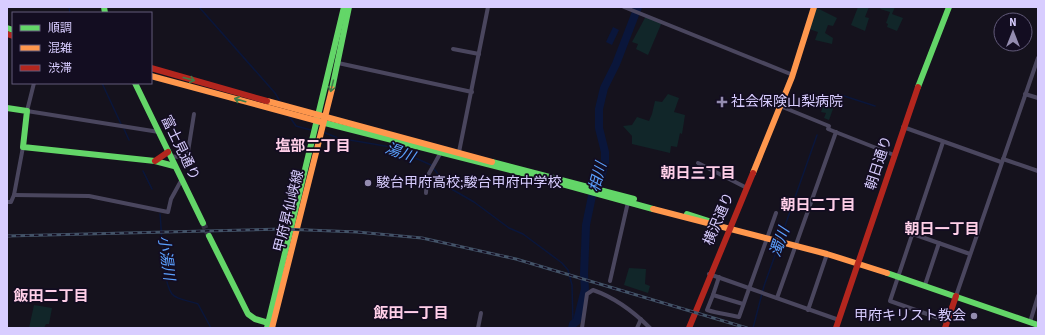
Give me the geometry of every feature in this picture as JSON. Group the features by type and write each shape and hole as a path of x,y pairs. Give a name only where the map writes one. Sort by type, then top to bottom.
{"street":[{"name":"甲府昇仙峡線","path":"335,62 344,7"},
{"name":"甲府昇仙峡線","path":"270,326 349,7"},
{"path":"459,152 488,7"},
{"path":"624,7 793,75"},
{"name":"横沢通り","path":"689,328 727,228 793,75 806,28 814,7"},
{"name":"朝日通り","path":"836,328 903,127 949,7"},
{"path":"453,49 479,54"},
{"path":"945,328 1038,58"},
{"path":"335,62 472,92"},
{"path":"152,68 288,107 319,125 459,152 727,228 827,254 925,285 1038,325"},
{"path":"152,76 292,115 319,125 441,152 588,189"},
{"path":"7,202 12,202 14,195 23,147 27,111 34,84"},
{"name":"富士見通り","path":"137,85 160,132 174,166 182,179 203,223"},
{"path":"1025,94 1038,98"},
{"path":"780,106 829,126 828,129 894,155"},
{"path":"7,108 160,132"},
{"path":"155,161 169,154 186,158 194,114"},
{"path":"903,127 943,142 1038,171"},
{"path":"777,298 836,132"},
{"path":"943,142 890,301 947,321"},
{"path":"23,147 155,161 174,166"},
{"path":"426,193 427,177 441,152"},
{"path":"698,163 745,187"},
{"path":"14,195 90,196 168,212 171,199 182,179"},
{"path":"610,281 629,200"},
{"path":"719,277 708,310 722,315 727,314 739,317 776,213"},
{"path":"913,234 970,254"},
{"path":"209,236 248,314 270,326"},
{"path":"925,285 939,243"},
{"path":"808,310 827,254"},
{"path":"709,274 839,320"},
{"path":"582,328 587,294 593,290 616,300 641,319 650,328"},
{"path":"713,295 743,304"},
{"path":"1030,322 1038,296"},
{"path":"478,328 481,313"},
{"path":"637,328 641,319"}],"green space":[{"path":"815,7 837,18 833,26 828,25 825,33 833,38 832,44 815,40 818,32 806,28"},
{"path":"858,7 869,7 865,17 869,18 865,31 851,25"},
{"path":"881,7 895,7 892,14 903,18 897,31 887,27 888,24 886,23 890,12 880,9"},
{"path":"646,16 662,22 648,55 636,49 638,44 632,42"},
{"path":"668,94 679,98 674,112 685,115 682,134 680,133 677,147 671,146 670,153 632,144 632,136 623,126 632,125 637,117 649,121 655,101 662,102"},
{"path":"828,95 837,98 829,120 824,118 826,113 821,112"},
{"path":"629,268 646,269 645,284 650,286 648,293 624,285"},
{"path":"34,305 52,308 49,324 46,324 44,328 29,328"}],"water":[{"path":"613,27 619,30 612,45 606,42"}],"waterway":[{"name":"小湯川","path":"69,7 70,12"},
{"name":"湯川","path":"199,7 275,93 281,103"},
{"name":"相川","path":"572,328 573,324 577,321 585,289 584,274 586,225 592,196 601,178 605,162 605,152 599,128 599,109 604,88 616,64 638,7"},
{"name":"小湯川","path":"102,84 121,124"},
{"path":"841,95 875,106"},
{"name":"湯川","path":"289,116 296,126 311,130"},
{"name":"小湯川","path":"124,129 129,140"},
{"name":"湯川","path":"323,132 338,138 391,147 431,165 448,187 474,202 509,228 523,234 562,263 568,270 572,285 573,324"},
{"name":"濁川","path":"780,240 817,135"},
{"name":"小湯川","path":"143,171 152,189"},
{"name":"小湯川","path":"160,214 164,268 169,288 172,294 177,298 198,304 211,328"},
{"name":"濁川","path":"753,328 764,286 779,244"}],"tunnel":[{"path":"203,223 209,236"}],"railway":[{"path":"7,236 283,229 357,232 422,238 516,259 747,328"}],"traffic: fast":[{"path":"104,7 105,12"},
{"path":"267,328 344,7"},
{"path":"332,89 349,7"},
{"path":"918,87 949,7"},
{"path":"7,28 12,30"},
{"path":"135,84 203,223"},
{"path":"7,108 27,111 23,147 155,161 174,166"},
{"path":"321,122 522,173 653,209"},
{"path":"492,162 634,199"},
{"path":"687,214 715,223"},
{"path":"209,236 248,314 255,319 272,324"},
{"path":"887,273 1038,325"}],"traffic: slow":[{"path":"753,173 792,77 814,7"},
{"path":"152,76 321,122"},
{"path":"272,328 332,89"},
{"path":"267,101 492,162"},
{"path":"653,209 827,254 887,273"}],"traffic: jam":[{"path":"7,34 12,36"},
{"path":"152,68 267,101"},
{"path":"836,328 918,87"},
{"path":"155,161 168,152"},
{"path":"689,328 753,173"},
{"path":"945,328 956,296"}],"place":[{"name":"社会保険山梨病院","path":"722,102"},
{"name":"駿台甲府高校;駿台甲府中学校","path":"368,183"},
{"name":"甲府キリスト教会","path":"974,316"}],"district":[{"name":"塩部二丁目","path":"313,146"},
{"name":"朝日三丁目","path":"698,173"},
{"name":"朝日二丁目","path":"818,205"},
{"name":"朝日一丁目","path":"942,229"},
{"name":"飯田二丁目","path":"51,296"},
{"name":"飯田一丁目","path":"411,313"}]}
